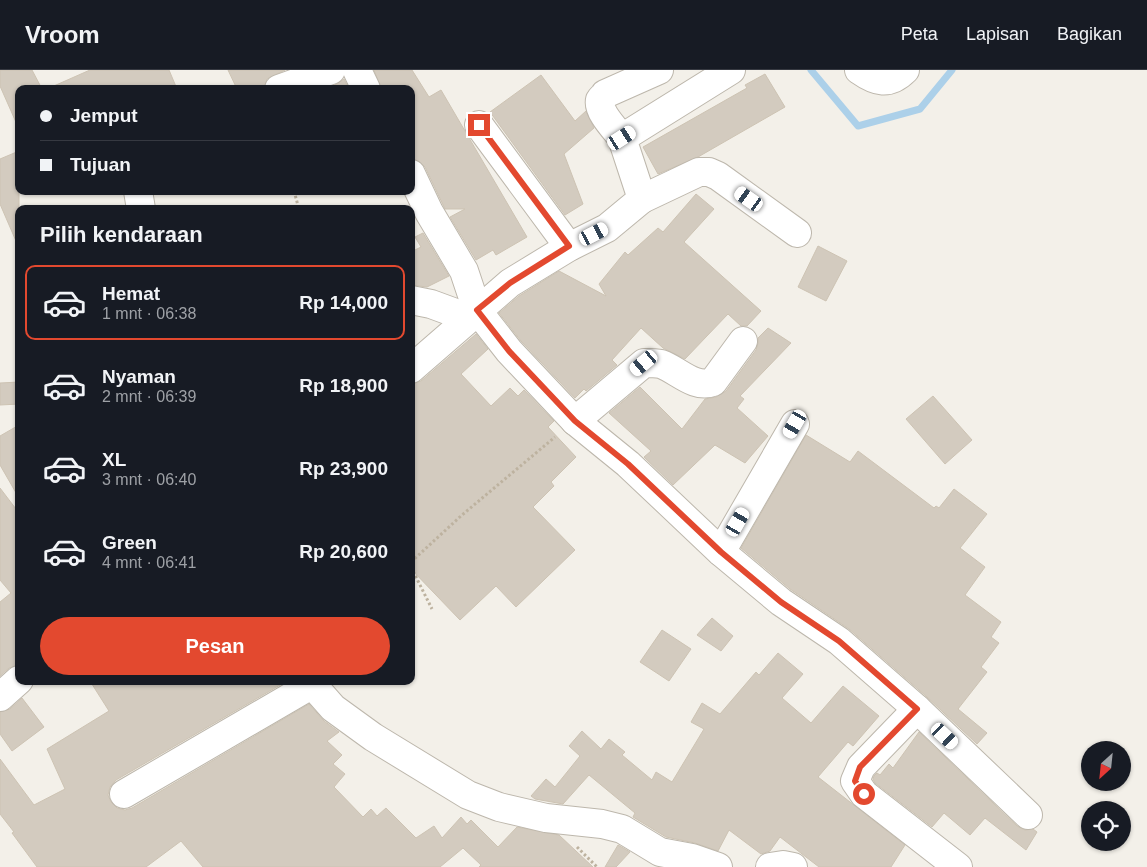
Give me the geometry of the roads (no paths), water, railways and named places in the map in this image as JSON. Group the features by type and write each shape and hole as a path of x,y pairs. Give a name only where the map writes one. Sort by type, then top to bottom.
{"street":[{"path":"290,85 331,70"},
{"path":"357,70 364,85"},
{"path":"642,199 622,138 600,108 600,100 605,94 659,70"},
{"path":"622,138 731,70"},
{"path":"859,70 868,77 882,82 898,78 905,70"},
{"path":"479,125 569,246"},
{"path":"415,365 510,283 569,246 607,228 642,199 700,172 709,172 718,176 797,233"},
{"path":"415,182 429,212 464,270 473,314"},
{"path":"415,301 473,314 575,421 628,464 721,552 781,602 839,641 917,709 1028,815"},
{"path":"575,421 644,363 660,364 692,380 706,384 713,382 743,341"},
{"path":"721,552 795,424"},
{"path":"0,697 15,684"},
{"path":"124,794 309,685"},
{"path":"314,685 333,708 372,737 468,795 499,807 546,818 602,824 622,829 660,852 692,858 718,867"},
{"path":"917,709 860,767 855,781 864,794 958,867"},
{"path":"770,867 783,865 793,867"}],"waterway":[{"path":"811,70 858,126 920,109 952,70"}]}
